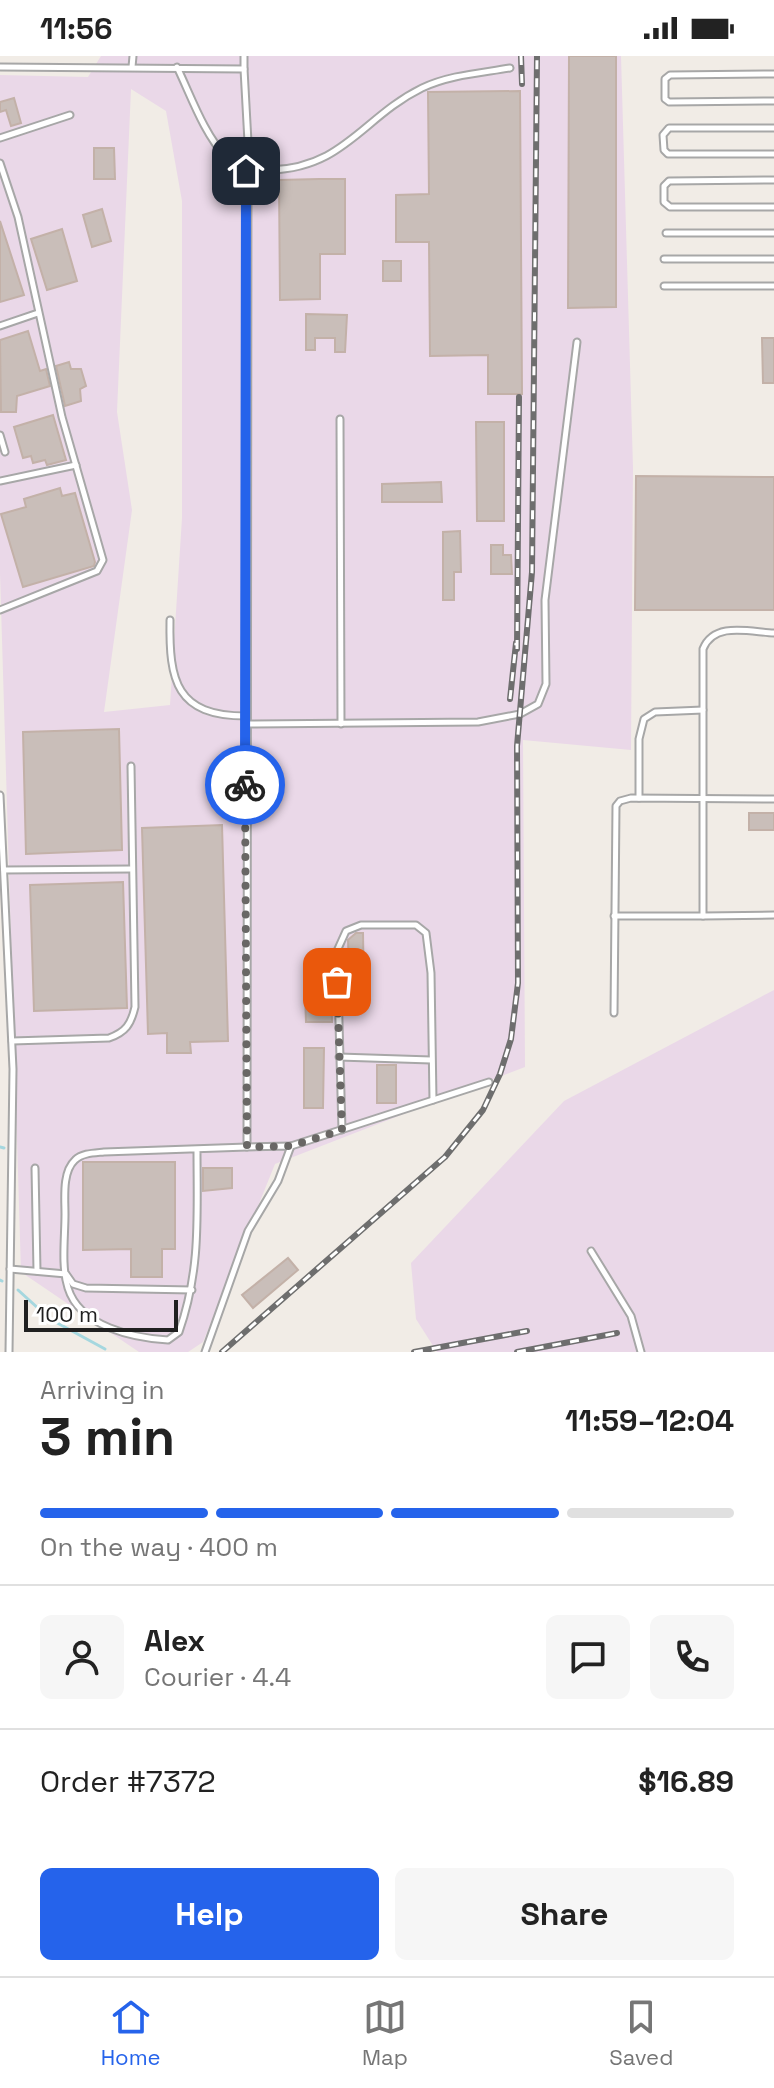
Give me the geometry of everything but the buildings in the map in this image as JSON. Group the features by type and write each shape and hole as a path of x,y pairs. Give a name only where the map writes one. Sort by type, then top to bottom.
{"lane":[{"path":"132,67 133,56"},
{"path":"244,56 248,142 247,1147"},
{"path":"0,67 244,69"},
{"path":"177,67 216,144 228,159 246,171 291,169 322,160 343,148 398,101 419,89 439,80 510,68"},
{"path":"774,74 670,75 664,85 664,96 669,102 774,101"},
{"path":"0,138 70,115"},
{"path":"774,128 669,128 663,135 664,150 668,154 774,154"},
{"path":"0,163 18,217 49,367 96,532 102,566 86,576 0,610"},
{"path":"774,180 669,181 663,189 664,202 670,207 774,207"},
{"path":"666,233 774,233"},
{"path":"664,259 774,259"},
{"path":"664,286 774,286"},
{"path":"0,326 38,313"},
{"path":"246,724 478,722 532,710 543,696 546,684 545,600 577,342"},
{"path":"340,419 341,724"},
{"path":"0,435 5,452"},
{"path":"0,481 76,465"},
{"path":"170,620 171,672 179,687 203,709 224,716 246,716"},
{"path":"703,916 703,649 709,637 726,630 774,633"},
{"path":"639,798 639,739 644,719 655,712 703,710"},
{"path":"12,1041 109,1038 126,1029 135,1007 130,869 131,766"},
{"path":"0,795 12,1041 9,1352"},
{"path":"614,1013 616,806 626,798 774,799"},
{"path":"4,870 130,869"},
{"path":"614,916 774,915"},
{"path":"342,1130 337,951 342,935 361,925 416,925 426,933 430,959 433,1100"},
{"path":"339,1057 431,1060"},
{"path":"197,1151 197,1261 179,1332 170,1339 126,1334 92,1317 69,1291 66,1274 65,1195 68,1173 76,1158 104,1152 291,1146 489,1082"},
{"path":"205,1352 248,1231 278,1181 291,1146"},
{"path":"35,1168 37,1272"},
{"path":"591,1251 631,1316 641,1352"},
{"path":"10,1269 66,1274"},
{"path":"66,1274 73,1284 86,1288 192,1290"}],"shaded area":[{"path":"101,56 621,56 633,468 631,750 523,740 525,1067 275,1164 203,1342 188,1352 139,1352 21,1272 0,573 0,75 88,77","holes":["131,89 166,111 182,201 182,518 170,705 104,712 132,510 117,412"]},
{"path":"774,990 774,1352 437,1352 416,1319 411,1263 564,1101"}],"waterway":[{"path":"0,1147 4,1148"},
{"path":"18,1290 50,1319 105,1349"}],"railway":[{"path":"521,56 522,84"},
{"path":"222,1352 445,1157 483,1110 500,1074 511,1039 518,983 517,746 532,572 537,56"},
{"path":"517,649 519,397"},
{"path":"510,699 516,643"},
{"path":"414,1352 527,1331"},
{"path":"517,1352 617,1333"}],"way so far":[{"path":"245,785 247,1147 291,1146 342,1130 337,982"}],"route":[{"path":"245,785 246,171"}]}
